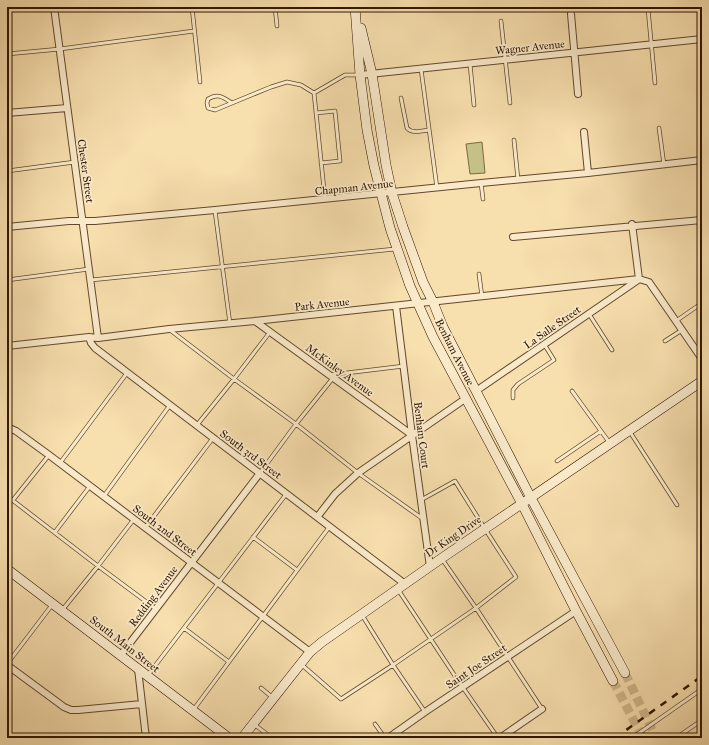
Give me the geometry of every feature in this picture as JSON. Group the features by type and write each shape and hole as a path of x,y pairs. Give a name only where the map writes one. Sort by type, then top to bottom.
{"main road":[{"name":"Benham Avenue","path":"356,7 372,74 392,193 423,282 444,327 531,498 625,673"},
{"name":"Benham Avenue","path":"356,7 360,75 367,130 380,194 397,249 418,304 433,337 522,504 613,681"},
{"name":"Dr King Drive","path":"242,738 310,652 322,642 430,566 702,381"},
{"name":"South Main Street","path":"7,568 229,738"}],"street":[{"name":"Chester Street","path":"54,7 98,338"},
{"path":"571,14 578,94"},
{"name":"Wagner Avenue","path":"360,75 702,39"},
{"path":"7,113 67,108"},
{"path":"584,132 588,173"},
{"name":"Chapman Avenue","path":"7,227 69,221 95,221 325,200 702,160"},
{"path":"513,237 632,225 702,220"},
{"path":"632,225 639,279 649,282 702,359"},
{"name":"Park Avenue","path":"7,346 89,337 98,338 169,329 255,322 639,279"},
{"name":"La Salle Street","path":"476,391 639,279"},
{"name":"Benham Court","path":"396,306 430,566"},
{"name":"McKinley Avenue","path":"255,322 412,435"},
{"name":"South 3rd Street","path":"89,337 95,348 318,516 402,587"},
{"path":"318,516 335,494 358,473 465,399"},
{"name":"South 2nd Street","path":"7,427 16,431 60,463 310,652"},
{"name":"Redding Avenue","path":"120,656 260,473"},
{"name":"Saint Joe Street","path":"388,738 576,611"},
{"path":"7,664 30,683 64,707 71,710 142,704"},
{"path":"138,669 146,738"},
{"path":"499,738 542,709"},
{"path":"7,734 12,738"}],"lane":[{"path":"192,7 200,82"},
{"path":"275,7 278,26"},
{"path":"648,9 655,83"},
{"path":"501,21 510,103"},
{"path":"7,54 60,49 194,31"},
{"path":"470,64 474,105"},
{"path":"421,69 437,188"},
{"path":"314,94 344,75 360,75"},
{"path":"232,103 222,96 212,96 208,99 207,103 208,108 215,110 232,103 271,86 287,82 301,84 314,94 325,200"},
{"path":"401,98 406,128 412,132 429,130"},
{"path":"316,113 335,111 340,161 321,164"},
{"path":"659,128 664,165"},
{"path":"514,140 518,180"},
{"path":"7,171 75,162"},
{"path":"481,183 482,199"},
{"path":"215,210 230,324"},
{"path":"91,280 397,249"},
{"path":"7,280 89,269"},
{"path":"480,274 482,297"},
{"path":"676,321 702,303"},
{"path":"589,313 612,350"},
{"path":"169,329 296,424 358,473 423,519"},
{"path":"665,341 682,330"},
{"path":"197,425 270,332"},
{"path":"513,398 514,390 518,384 554,360 544,344"},
{"path":"260,473 331,376 404,366"},
{"path":"60,463 128,373"},
{"path":"572,391 610,444"},
{"path":"104,496 170,405"},
{"path":"557,461 601,431"},
{"path":"629,431 677,505"},
{"path":"145,528 213,438"},
{"path":"13,500 49,455"},
{"path":"301,664 341,699 393,666 476,608 516,577 455,481 421,500"},
{"path":"55,532 90,486"},
{"path":"147,676 287,493"},
{"path":"7,496 156,609"},
{"path":"62,611 134,519"},
{"path":"192,711 330,526"},
{"path":"253,537 297,570"},
{"path":"442,558 542,709"},
{"path":"402,587 431,639 499,738"},
{"path":"7,664 53,604"},
{"path":"361,614 393,666 425,712"},
{"path":"184,628 229,662"},
{"path":"261,688 274,698"},
{"path":"632,738 702,689"},
{"path":"676,738 702,720"},
{"path":"253,724 272,738"},
{"path":"375,724 385,738"}],"shaded area":[{"path":"482,142 485,173 470,174 466,144"}],"tunnel":[{"path":"625,673 656,738"},
{"path":"613,681 643,738"}],"railway":[{"path":"615,738 702,676"}]}
